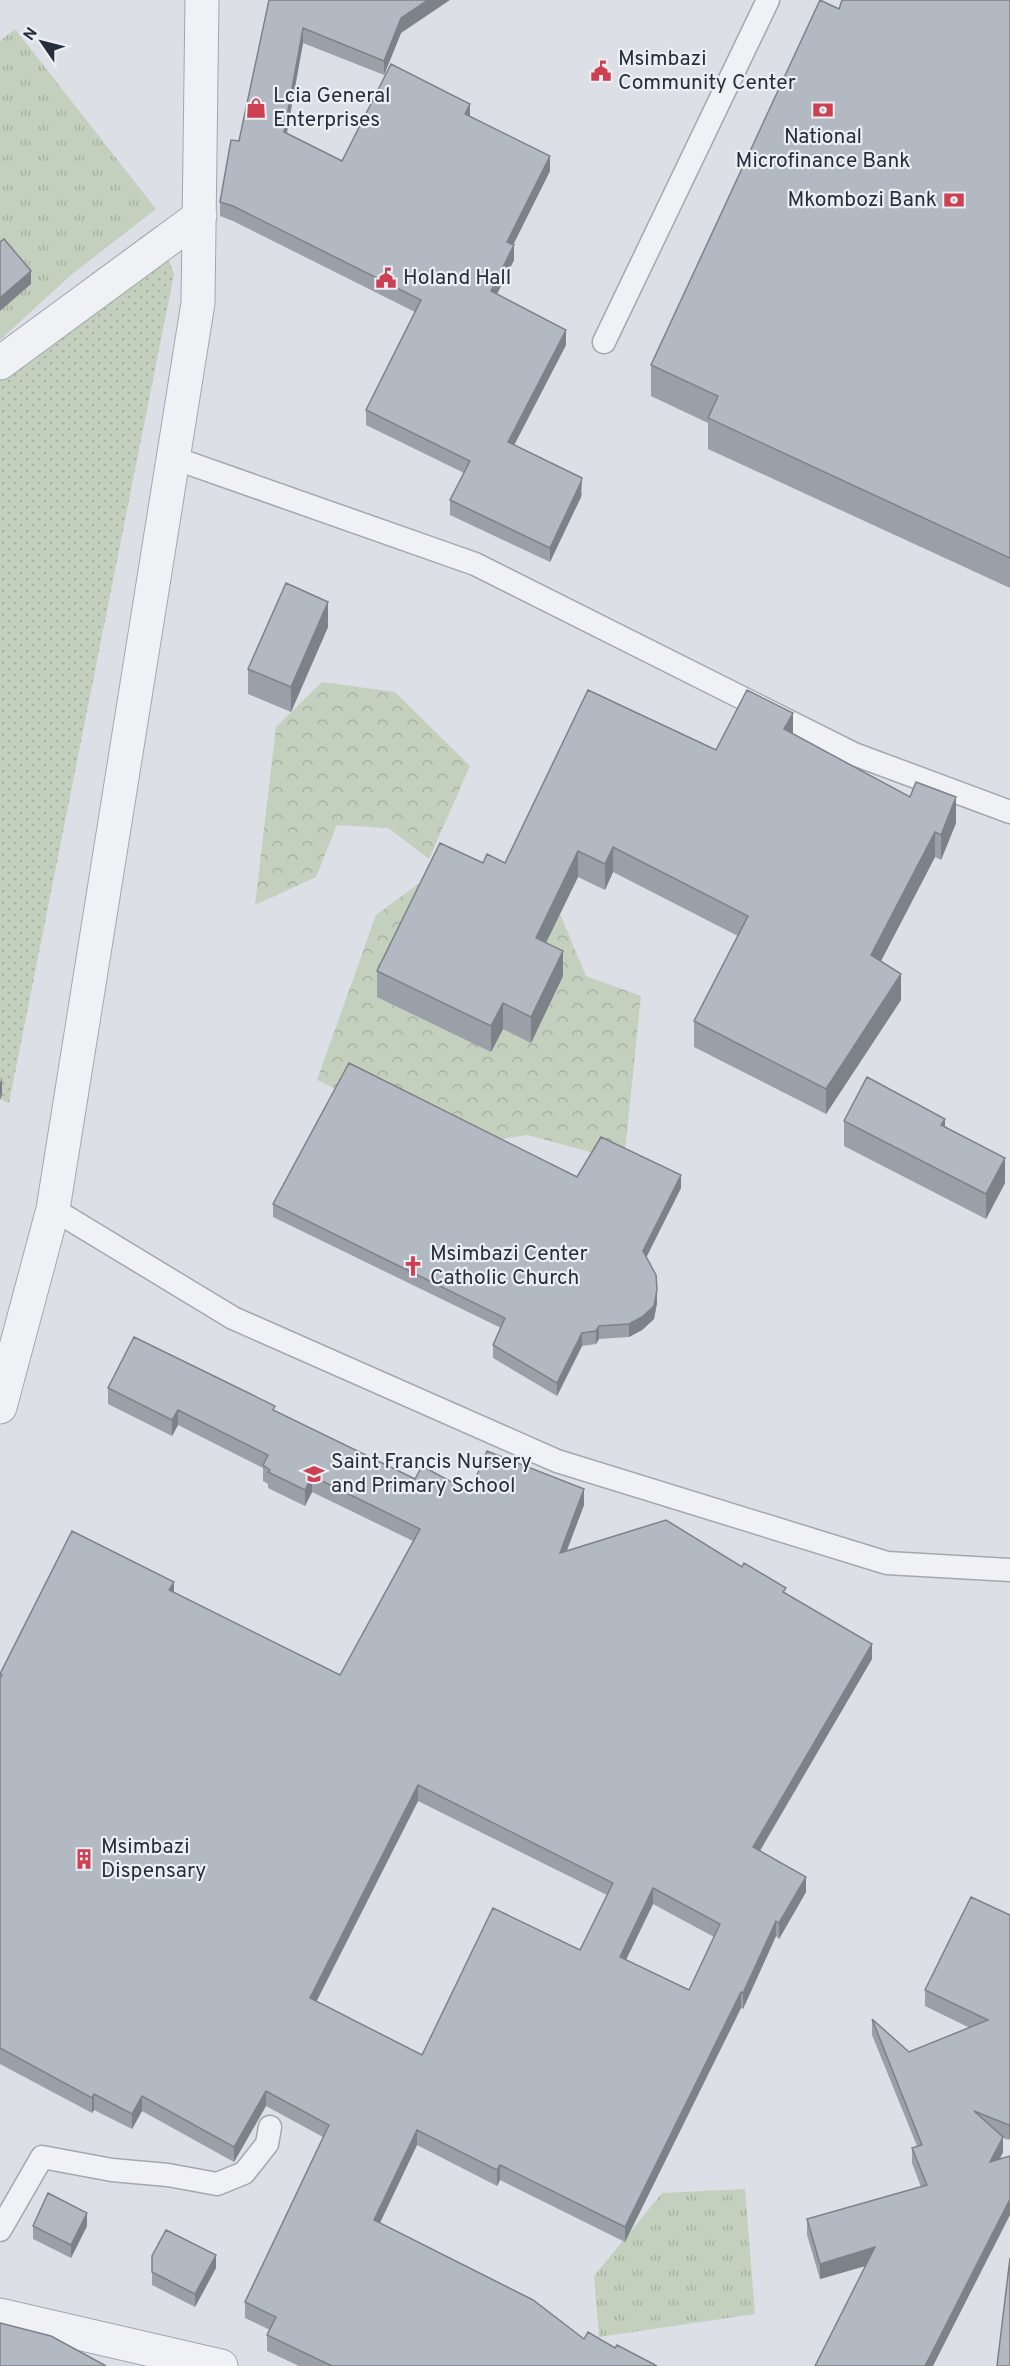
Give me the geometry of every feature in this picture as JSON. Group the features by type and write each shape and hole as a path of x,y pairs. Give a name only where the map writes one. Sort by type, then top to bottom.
{"street":[{"path":"0,1407 53,1209 198,303 202,0"},
{"path":"0,363 200,216"},
{"path":"0,2315 221,2366"}],"lane":[{"path":"604,342 768,0"},
{"path":"174,458 475,564 854,754 1010,812"},
{"path":"53,1209 233,1318 557,1461 887,1563 1010,1570"},
{"path":"0,2230 42,2157 112,2170 168,2175 217,2184 244,2173 267,2144 270,2127"}],"green space":[{"path":"15,29 156,209 71,275 0,340 0,41"},
{"path":"156,226 174,274 9,1103 0,1099 0,342"},
{"path":"322,682 395,692 470,766 429,859 388,828 337,825 316,877 255,905 276,727"},
{"path":"440,868 548,885 586,976 641,996 624,1161 527,1135 459,1146 317,1080 376,915"},
{"path":"745,2189 755,2314 599,2337 594,2276 662,2193"}],"building":[{"path":"269,0 428,0 401,18 384,61 303,28 284,132 342,161 391,64 470,104 465,114 550,156 507,242 514,245 491,291 566,330 508,442 582,478 550,548 450,500 470,461 366,410 421,300 233,206 220,202 231,140 239,141"},
{"path":"820,0 839,9 842,0 1010,0 1010,558 708,418 718,396 651,365"},
{"path":"4,239 31,271 0,298 0,242"},
{"path":"286,583 328,602 291,687 248,669"},
{"path":"588,690 716,750 747,690 793,713 784,729 910,797 916,782 956,797 941,835 935,832 871,955 901,974 826,1089 694,1021 748,916 613,847 605,864 578,851 536,938 563,951 531,1017 503,1003 491,1026 377,971 440,843 483,863 487,854 505,863"},
{"path":"349,1063 577,1177 601,1137 681,1175 643,1251 656,1275 657,1290 654,1306 642,1317 629,1324 599,1326 596,1331 582,1333 557,1383 493,1345 505,1318 273,1204"},
{"path":"867,1077 945,1119 941,1125 1005,1158 986,1194 844,1121"},
{"path":"134,1337 275,1406 273,1410 415,1479 422,1466 470,1492 487,1451 584,1489 560,1553 666,1520 742,1567 744,1563 786,1588 783,1592 872,1644 753,1847 806,1877 779,1923 776,1921 743,1993 741,1992 625,2227 500,2165 497,2170 417,2130 374,2220 533,2300 584,2339 588,2332 615,2348 617,2345 657,2366 332,2366 267,2335 276,2317 245,2302 329,2125 266,2091 234,2147 142,2096 132,2114 94,2094 92,2098 0,2048 0,1678 2,1675 0,1674 72,1531 174,1582 169,1590 340,1675 420,1529 312,1476 305,1490 268,1472 270,1470 263,1465 268,1455 178,1410 172,1420 108,1388","holes":["418,1785 613,1883 580,1950 493,1908 422,2055 310,1998","653,1888 720,1924 689,1990 620,1957"]},
{"path":"971,1897 1010,1915 1010,2123 1009,2125 974,2111 1003,2137 990,2162 1010,2156 1010,2199 925,2366 815,2366 875,2247 820,2264 807,2219 927,2185 912,2148 922,2145 872,2019 909,2052 988,2020 925,1990"},
{"path":"48,2193 87,2213 71,2245 33,2226"},
{"path":"166,2230 216,2255 195,2294 152,2272 152,2256"},
{"path":"1010,2258 1010,2366 997,2366"},
{"path":"0,2323 51,2336 106,2366 0,2366"}],"place":[{"name":"Msimbazi Community Center","path":"601,71"},
{"name":"Lcia General Enterprises","path":"256,108"},
{"name":"National Microfinance Bank","path":"823,110"},
{"name":"Mkombozi Bank","path":"954,200"},
{"name":"Holand Hall","path":"386,278"},
{"name":"Msimbazi Center Catholic Church","path":"413,1266"},
{"name":"Saint Francis Nursery and Primary School","path":"314,1474"},
{"name":"Msimbazi Dispensary","path":"84,1859"}]}
